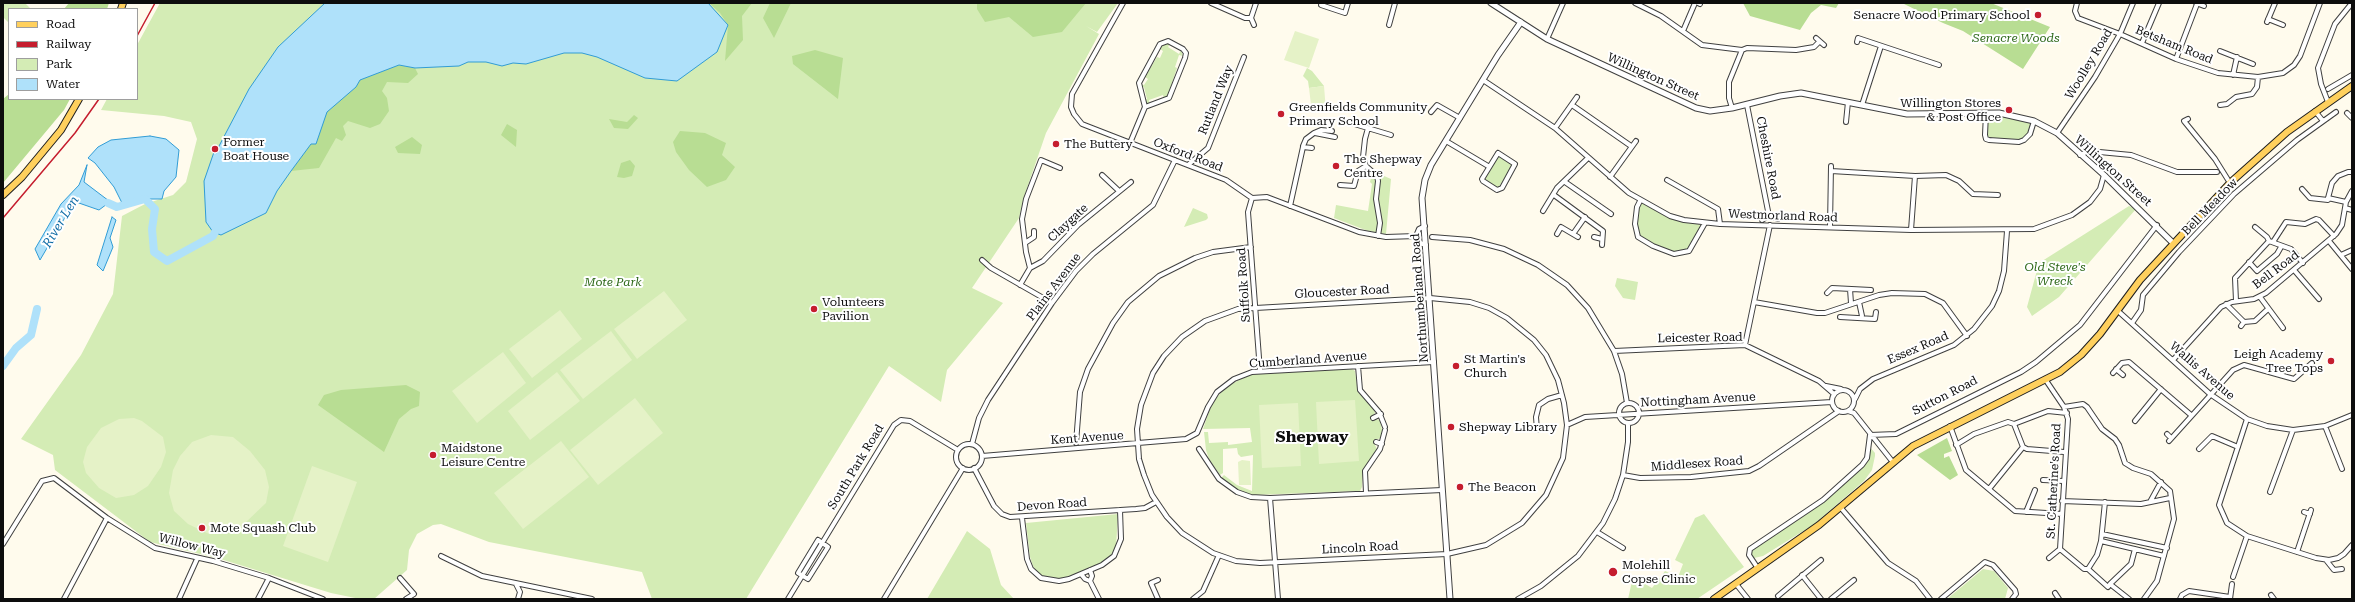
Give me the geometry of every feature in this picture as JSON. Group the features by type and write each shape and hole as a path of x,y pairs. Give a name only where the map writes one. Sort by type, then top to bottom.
{"main road":[{"path":"1714,599 1841,508 1892,462 1913,446 1950,426 2060,372 2081,355 2118,311 2140,280 2230,183 2273,144 2315,111 2352,86"},
{"path":"3,195 22,177 61,130 78,100"}],"street":[{"name":"Oxford Road","path":"1123,3 1075,89 1071,100 1071,107 1077,119 1082,124 1226,180 1252,198"},
{"path":"1211,3 1246,18 1250,18"},
{"path":"1250,18 1256,3"},
{"path":"1321,5 1345,13 1348,3"},
{"path":"1389,25 1395,3"},
{"name":"Willington Street","path":"1491,3 1546,39 1679,102 1710,111 1747,105 1780,96 1801,94 1907,114 2006,114 2034,121 2057,133 2157,225 2173,243"},
{"path":"1546,39 1563,3"},
{"path":"1635,3 1661,16 1702,45 1742,50 1747,48 1796,50 1814,47 1818,40 1824,45"},
{"path":"1683,31 1695,3"},
{"name":"Betsham Road","path":"2078,3 2075,11 2078,18 2142,43 2176,59 2206,70 2233,76 2258,77 2283,73 2294,65 2300,56 2320,3"},
{"name":"Woolley Road","path":"2057,133 2095,77 2120,34 2133,3"},
{"path":"2142,43 2159,3"},
{"path":"2176,59 2196,3 2204,6"},
{"path":"2275,3 2268,21 2283,25"},
{"path":"2328,102 2318,68 2335,24 2352,3"},
{"path":"1250,18 1254,25"},
{"name":"Northumberland Road","path":"1450,599 1422,198 1425,180 1431,165 1482,80 1521,22"},
{"path":"1857,42 1858,38 1939,65"},
{"path":"1130,143 1145,107 1139,83 1160,44 1168,41 1182,49 1186,53 1185,58 1169,98 1145,107"},
{"path":"1862,105 1862,97 1881,46"},
{"path":"1732,108 1729,98 1729,82 1742,50"},
{"path":"2220,50 2253,64"},
{"name":"Rutland Way","path":"1188,165 1208,148 1244,57"},
{"path":"2233,76 2237,57"},
{"path":"2328,89 2352,75"},
{"path":"2220,105 2227,104 2236,97 2252,94 2257,87 2258,77"},
{"name":"Westmorland Road","path":"1482,80 1555,128 1610,177 1640,201 1670,216 1705,223 1911,230 2007,231 2034,229 2072,215 2096,197 2104,175"},
{"path":"2340,82 2346,90"},
{"path":"1555,128 1577,97"},
{"path":"1846,122 1848,102"},
{"path":"1431,112 1437,104 1460,118"},
{"path":"1572,105 1631,146"},
{"name":"Cheshire Road","path":"1747,105 1769,216"},
{"path":"2315,111 2322,121"},
{"name":"Bell Meadow","path":"2132,323 2141,310 2143,295 2179,252 2236,193 2322,121 2336,112"},
{"path":"1986,113 1985,135 1986,139 1989,140 2019,142 2024,140 2030,134 2034,121"},
{"path":"2347,113 2352,118"},
{"path":"2188,119 2184,121 2215,159 2230,183"},
{"path":"1351,123 1391,134"},
{"path":"1368,128 1363,157 1366,166 1377,176 1378,181 1376,199 1380,223 1378,236"},
{"path":"1290,206 1302,146 1306,139 1320,130 1332,131"},
{"path":"1315,133 1335,137"},
{"path":"1446,141 1488,166"},
{"path":"1610,177 1636,141"},
{"path":"1302,146 1312,148"},
{"path":"2080,155 2089,151 2131,155 2177,172 2217,172"},
{"path":"1498,153 1515,164 1500,190 1483,181 1482,176 1488,166 1498,153"},
{"path":"1543,211 1554,196 1557,188 1565,182 1588,158"},
{"path":"1030,268 1022,219 1026,199 1041,160 1060,168"},
{"name":"Plains Avenue","path":"972,444 979,418 988,400 1052,303 1076,271 1093,254 1150,209 1160,195 1175,160"},
{"path":"1340,185 1354,186 1358,172 1366,166"},
{"path":"1830,227 1831,166"},
{"path":"1831,171 1915,176 1946,175 1959,181 1974,194 1998,195"},
{"path":"2328,198 2332,182 2338,176 2352,172"},
{"path":"1102,175 1120,191"},
{"path":"1911,230 1915,176"},
{"path":"1667,180 1718,209 1720,224"},
{"name":"Claygate","path":"1020,285 1030,268 1043,261 1078,225 1131,182"},
{"path":"1565,182 1611,214"},
{"path":"1669,188 1672,183"},
{"path":"1992,189 1992,195"},
{"path":"2302,189 2310,198 2328,200 2328,198 2346,202"},
{"name":"Bell Road","path":"2173,360 2226,304 2260,297 2329,241 2342,225 2346,202 2352,191"},
{"path":"1252,198 1264,196 1351,230 1378,236 1416,236"},
{"path":"1554,196 1585,217 1602,231 1602,245"},
{"name":"Suffolk Road","path":"1252,198 1248,212 1260,371"},
{"path":"1640,201 1637,207 1635,224 1638,237 1653,246 1674,254 1682,254 1689,251 1705,223"},
{"path":"2345,208 2352,210"},
{"name":"Cheshire Road","path":"1762,220 1769,216 1778,219"},
{"path":"1573,234 1585,217"},
{"path":"2236,301 2235,278 2249,262 2271,242 2286,222 2305,224 2316,219 2319,220 2334,236"},
{"path":"1746,345 1770,225"},
{"name":"Sutton Road","path":"1870,435 1896,434 2021,372 2036,362 2080,325 2157,225"},
{"path":"1416,236 1419,229 1425,226"},
{"path":"1558,234 1561,227 1578,237"},
{"path":"2255,227 2271,242 2281,247 2291,249 2303,263"},
{"name":"Claygate","path":"1025,243 1034,237 1034,231"},
{"name":"Essex Road","path":"1849,391 1860,389 1882,374 1931,356 1967,336 1983,319 1999,291 2004,272 2007,231"},
{"path":"1416,236 1420,243 1426,245"},
{"path":"1432,237 1458,238 1490,245 1526,258 1551,273 1567,285 1588,308 1614,352 1622,374 1628,403"},
{"path":"1594,237 1602,239"},
{"path":"2329,241 2352,269"},
{"path":"1076,443 1080,392 1088,369 1109,328 1128,302 1159,276 1195,258 1213,252 1251,246"},
{"path":"2249,262 2257,271 2277,254 2281,247"},
{"path":"2341,255 2352,250"},
{"path":"982,260 991,268 1052,303"},
{"path":"2294,270 2319,299"},
{"path":"1827,294 1832,288 1868,291"},
{"path":"1850,289 1851,303"},
{"path":"1754,302 1817,313 1892,293 1931,296 1943,303 1967,336"},
{"path":"2260,297 2283,328"},
{"name":"Gloucester Road","path":"1138,444 1137,429 1143,397 1156,367 1171,348 1191,330 1212,317 1232,310 1256,307 1430,298 1449,298 1481,305 1513,322 1534,340 1546,355 1555,372 1562,395 1567,425"},
{"path":"1859,302 1862,316"},
{"path":"2226,304 2244,322"},
{"path":"2241,326 2244,322 2255,321 2268,309"},
{"name":"Wallis Avenue","path":"2118,311 2210,394 2247,419 2267,426 2293,430 2324,426 2352,415"},
{"path":"1842,317 1862,316 1875,319 1876,312"},
{"name":"Leicester Road","path":"1614,352 1746,345 1825,386 1834,394"},
{"name":"Cumberland Avenue","path":"1192,437 1201,427 1208,407 1220,389 1239,376 1260,371 1434,362"},
{"path":"2113,373 2122,363 2129,362 2191,415"},
{"path":"2167,434 2170,440 2233,370 2244,365 2294,379 2312,363"},
{"path":"1358,366 1360,390 1381,414 1385,429 1382,444 1365,471 1366,493"},
{"path":"2116,369 2123,375"},
{"name":"St. Catherine's Road","path":"2045,379 2067,413 2060,549 2084,568 2088,569 2108,587 2110,584 2129,599"},
{"name":"Leicester Road","path":"1825,386 1842,389"},
{"path":"1854,413 1854,402 1849,391 1842,389 1834,394 1832,402 1834,408 1839,411 1854,413 1892,462"},
{"path":"1848,411 1860,389"},
{"path":"2135,421 2161,389"},
{"path":"1537,430 1533,422 1539,405 1548,399 1562,395"},
{"name":"Nottingham Avenue","path":"1567,425 1585,416 1832,402"},
{"path":"1628,403 1634,406 1638,413 1635,420 1628,423 1623,421 1619,414 1621,406 1628,403"},
{"path":"2064,407 2083,404 2087,407 2102,429 2115,439 2119,445 2125,463 2133,468 2147,472 2161,482 2170,491 2174,519 2157,581 2144,599"},
{"name":"Middlesex Road","path":"1828,418 1834,408"},
{"name":"Middlesex Road","path":"1623,475 1640,478 1691,477 1749,471 1759,466 1839,411"},
{"path":"1956,444 1976,433 2008,422 2014,424 2045,412 2067,413"},
{"path":"1373,418 1381,414"},
{"path":"2247,419 2220,506 2227,523 2247,536 2326,560 2338,558 2350,550 2352,545"},
{"name":"South Park Road","path":"788,599 896,423 910,421 958,450"},
{"path":"1518,599 1532,593 1565,568 1578,556 1597,532 1613,505 1623,475 1628,442 1628,423"},
{"path":"2014,424 2023,447 2027,449 2064,452"},
{"name":"Lincoln Road","path":"1138,444 1144,475 1156,502 1166,517 1182,533 1218,555 1248,562 1274,562 1447,554 1486,545 1514,530 1528,518 1541,503 1554,481 1563,458 1567,425"},
{"path":"1950,426 1966,470 2015,511 2062,514"},
{"path":"2324,426 2342,469"},
{"path":"2270,492 2293,430"},
{"path":"1757,567 1749,555 1750,549 1823,500 1862,465 1867,458 1870,435"},
{"path":"2199,449 2212,436 2238,447"},
{"name":"Kent Avenue","path":"982,456 1138,444 1182,440 1192,437"},
{"path":"1376,442 1382,444"},
{"path":"972,444 979,449 982,456 980,463 974,468 963,468 957,461 958,450 964,445 972,444"},
{"path":"1989,489 2023,447"},
{"path":"1199,449 1216,476 1232,489 1252,497 1270,498 1442,490"},
{"path":"884,599 963,468"},
{"name":"Devon Road","path":"974,468 997,510 1006,516 1022,518 1145,508 1156,502"},
{"name":"Willow Way","path":"3,544 42,481 49,478 59,481 107,518 155,548 197,559 213,561 269,578 323,599"},
{"path":"2043,480 2063,481"},
{"path":"2150,502 2161,482"},
{"path":"2026,512 2035,490"},
{"path":"1270,498 1278,599"},
{"path":"2062,501 2150,502 2170,498"},
{"path":"2088,569 2097,555 2101,541 2105,502"},
{"path":"1841,508 1888,563 1916,582 1930,599"},
{"path":"1022,518 1027,559 1037,576 1045,580 1059,581 1081,574 1106,562 1118,550 1122,539 1120,510"},
{"path":"2297,552 2310,512 2304,512"},
{"path":"64,599 107,518"},
{"path":"1597,532 1623,548"},
{"path":"2102,534 2167,548"},
{"path":"2234,577 2247,536"},
{"path":"2101,541 2164,556"},
{"path":"2049,558 2060,549"},
{"path":"2110,584 2131,564 2135,549"},
{"path":"1193,599 1203,591 1218,555"},
{"path":"441,556 482,576 592,599"},
{"path":"179,599 197,559"},
{"path":"1778,596 1821,560"},
{"path":"2326,560 2334,570 2342,569"},
{"path":"1941,599 1985,562 1993,565 2015,590 2016,594 2012,599"},
{"path":"1090,570 1092,576 1090,581"},
{"path":"1081,574 1085,579 1090,581 1099,599"},
{"path":"1802,576 1821,599"},
{"path":"258,599 269,578"},
{"path":"400,578 414,594 406,599"},
{"path":"1158,580 1151,583 1158,599"},
{"path":"1831,599 1854,580"},
{"path":"516,584 520,592"},
{"path":"1736,584 1748,599"},
{"path":"2180,599 2182,595 2189,591 2230,598 2232,584"},
{"path":"518,599 520,592 526,586"},
{"path":"2055,593 2059,599"}],"green space":[{"path":"3,3 25,3 30,8 8,8 8,22 3,17"},
{"path":"69,3 109,3 107,8 65,8"},
{"name":"Mote Park","path":"160,3 1118,3 1097,32 1086,26 1099,34 1046,133 1024,197 1019,218 972,288 1003,303 947,370 941,402 889,366 746,599 652,599 642,572 489,542 441,524 433,525 417,534 409,550 407,570 374,599 360,599 331,593 217,558 150,542 55,470 53,455 21,439 81,355 113,294 122,216 145,204 173,195 186,182 197,139 191,122 164,116 101,110 106,100 138,100 138,43"},
{"path":"709,3 752,3 742,16 743,40 725,61 728,25 720,13"},
{"path":"770,3 791,3 774,38 763,18"},
{"path":"977,3 1086,3 1062,32 1033,37 1009,17 985,22 977,9"},
{"path":"1743,3 1839,3 1836,8 1821,5 1811,13 1800,30 1750,16"},
{"name":"Senacre Woods","path":"1902,3 1991,3 2050,27 2023,69 1963,31"},
{"path":"1295,31 1319,39 1309,68 1284,60"},
{"path":"1164,43 1170,44 1168,47 1179,54 1181,50 1183,56 1179,55 1175,67 1177,68 1167,98 1164,99 1163,95 1149,100 1150,104 1147,104 1144,100 1147,99 1144,87 1140,88 1140,84 1144,85 1148,79 1145,77 1157,57 1160,58 1163,51 1160,49"},
{"path":"815,50 843,58 838,99 793,64 792,56"},
{"path":"399,65 415,68 418,74 408,83 387,82 382,91 387,98 389,111 380,124 370,128 348,121 343,126 346,135 342,141 336,138 319,168 291,171 311,144 327,112 356,87 360,80"},
{"path":"1307,68 1312,71 1324,86 1309,88 1308,81 1303,76"},
{"path":"1324,86 1326,111 1312,113 1309,88"},
{"path":"8,95 8,100 69,100 64,110 3,183 3,99"},
{"path":"1986,113 2034,121 2030,134 2024,140 1986,139"},
{"path":"634,115 638,118 628,129 614,128 609,119 627,122"},
{"path":"507,124 517,130 516,147 501,135"},
{"path":"680,131 705,133 726,143 722,155 735,167 726,180 707,187 689,170 676,152 673,142"},
{"path":"412,137 422,145 420,154 398,153 395,147"},
{"path":"1498,155 1512,163 1513,166 1498,188 1484,179"},
{"path":"630,160 635,166 632,176 624,178 617,177 621,163"},
{"path":"1375,172 1391,179 1386,234 1368,231 1334,218 1336,205 1368,211 1372,184 1370,182 1372,174"},
{"path":"1640,201 1670,216 1705,223 1689,251 1674,254 1638,237 1635,224"},
{"name":"Old Steve's Wreck","path":"2129,206 2136,209 2059,297 2032,316 2027,307 2039,263"},
{"path":"1193,208 1207,214 1208,218 1184,227"},
{"path":"1617,278 1638,282 1635,300 1623,298 1615,286"},
{"path":"664,291 687,320 637,359 614,329"},
{"path":"560,310 582,339 532,378 509,349"},
{"path":"611,331 632,360 583,399 560,370"},
{"path":"503,352 526,383 477,423 452,391"},
{"path":"1352,369 1355,371 1358,392 1374,409 1375,413 1372,416 1374,419 1380,420 1382,430 1381,438 1375,440 1374,443 1377,449 1363,470 1362,487 1360,491 1253,495 1237,490 1221,478 1224,475 1237,485 1252,491 1253,455 1241,457 1238,454 1237,448 1223,449 1223,473 1220,475 1209,459 1206,450 1204,432 1208,432 1209,443 1228,442 1228,445 1252,442 1250,428 1203,429 1212,403 1225,388 1246,376 1257,374"},
{"path":"557,372 580,401 530,440 508,411"},
{"path":"406,385 420,392 419,406 411,409 399,419 384,452 318,405 324,395 341,390"},
{"path":"635,398 663,433 598,485 570,450"},
{"path":"1355,400 1359,461 1319,464 1316,402"},
{"path":"1298,403 1301,466 1262,468 1259,405"},
{"path":"134,418 142,421 163,437 166,452 161,467 148,486 134,495 116,498 99,488 86,473 83,462 87,447 101,428 119,419"},
{"path":"211,435 233,437 250,451 265,470 269,487 266,503 244,524 228,532 209,534 188,524 174,511 169,493 173,470 180,456 192,442"},
{"path":"1947,438 1952,451 1944,454 1944,458 1949,456 1958,475 1950,480 1917,455"},
{"path":"561,441 589,477 523,529 494,493"},
{"path":"1870,447 1875,453 1875,456 1872,470 1864,481 1813,525 1763,556 1754,558 1752,556 1751,553 1754,548 1822,503 1866,463"},
{"path":"1242,460 1250,461 1251,485 1239,485 1238,462"},
{"path":"312,466 357,482 328,562 283,546"},
{"path":"1118,514 1116,547 1111,555 1102,563 1062,579 1045,577 1038,573 1033,566 1030,557 1026,523"},
{"path":"1704,514 1744,567 1697,599 1628,599 1633,577 1652,588 1665,571 1678,577 1683,564 1675,560 1695,518"},
{"path":"967,531 990,549 1001,585 1014,599 927,599"},
{"path":"1983,569 1994,571 2008,588 2005,599 1947,599"}],"water":[{"path":"325,3 708,3 728,25 717,52 677,81 645,78 597,57 582,53 564,53 526,64 513,63 502,66 486,62 468,62 459,66 415,68 399,65 360,80 356,87 327,112 316,144 311,144 291,171 277,191 266,213 221,235 213,232 206,222 204,181 214,152 217,153 218,148 249,89 278,47"},
{"path":"150,136 166,139 179,150 176,177 164,191 162,199 145,199 130,203 127,206 123,205 114,187 95,163 88,158 98,147 111,140"},
{"path":"87,165 84,182 117,207 116,210 107,204 99,210 76,202 67,214 40,260 35,249 61,204 79,185"},
{"path":"112,217 116,220 110,238 113,247 103,271 97,265"}],"waterway":[{"name":"River Len","path":"108,203 117,207 145,199 155,209 152,229 154,252 167,261 213,236 215,232"},
{"name":"River Len","path":"3,366 16,348 31,335 37,309"}],"railway":[{"path":"138,34 155,3"},
{"path":"3,218 75,133 98,100"}],"place":[{"name":"Senacre Wood Primary School","path":"2038,15"},
{"name":"Willington Stores & Post Office","path":"2009,110"},
{"name":"Greenfields Community Primary School","path":"1281,114"},
{"name":"The Buttery","path":"1056,144"},
{"name":"Former Boat House","path":"215,149"},
{"name":"The Shepway Centre","path":"1336,166"},
{"name":"Volunteers Pavilion","path":"814,309"},
{"name":"Leigh Academy Tree Tops","path":"2331,361"},
{"name":"St Martin's Church","path":"1456,366"},
{"name":"Shepway Library","path":"1451,427"},
{"name":"Maidstone Leisure Centre","path":"433,455"},
{"name":"The Beacon","path":"1460,487"},
{"name":"Mote Squash Club","path":"202,528"},
{"name":"Molehill Copse Clinic","path":"1613,572"}],"district":[{"name":"Shepway","path":"1312,437"}]}
